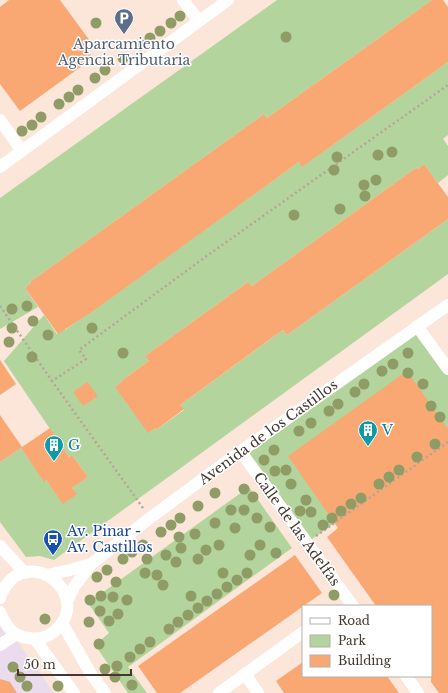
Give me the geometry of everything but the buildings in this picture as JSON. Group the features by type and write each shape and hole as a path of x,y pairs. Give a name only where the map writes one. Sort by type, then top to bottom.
{"street":[{"path":"183,0 199,21"},
{"path":"0,167 228,0"},
{"path":"0,120 22,151"},
{"name":"Avenida de los Castillos","path":"62,623 66,612 67,601 74,587 91,564 150,518 240,452 448,305"},
{"path":"417,326 448,369"},
{"name":"Calle de las Adelfas","path":"240,452 308,542 347,604"},
{"path":"0,546 25,572"},
{"name":"Avenida de los Castillos","path":"48,575 91,564"},
{"path":"0,598 5,587 13,578 25,572 36,572 48,575 57,582 64,591 67,601"},
{"path":"0,612 5,624 15,635 23,638 35,639 46,637 55,631 62,623 105,693"},
{"path":"219,693 302,633"},
{"path":"0,645 15,635"},
{"path":"35,639 74,693"},
{"path":"245,674 258,693"},
{"path":"407,677 418,693"}],"path":[{"path":"52,382 86,358 79,350 208,255 448,85"},
{"path":"0,306 52,382 150,518"},
{"path":"308,542 448,442"}],"shaded area":[{"path":"0,617 5,624 54,693 0,693"}],"green space":[{"path":"277,0 432,0 267,118 264,114 30,282 31,283 25,288 38,307 0,329 0,198"},
{"path":"448,62 448,135 443,139 448,146 448,175 438,183 424,164 418,169 417,167 252,286 248,282 145,356 149,361 121,381 156,430 184,410 180,405 283,330 287,335 448,219 448,274 54,560 40,556 26,557 0,522 0,462 21,448 44,481 46,480 63,503 76,494 72,488 88,477 72,455 69,457 4,361 44,315 57,334 64,329 65,330 299,162 303,166"},
{"path":"417,326 448,369 448,442 308,542 241,452"},
{"path":"249,487 292,548 128,667 147,693 128,693 95,645 109,633 88,603"}],"place":[{"name":"Aparcamiento Agencia Tributaria","path":"124,35"},
{"name":"V","path":"368,447"},
{"name":"G","path":"54,462"},
{"name":"Av. Pinar - Av. Castillos","path":"53,556"}]}
